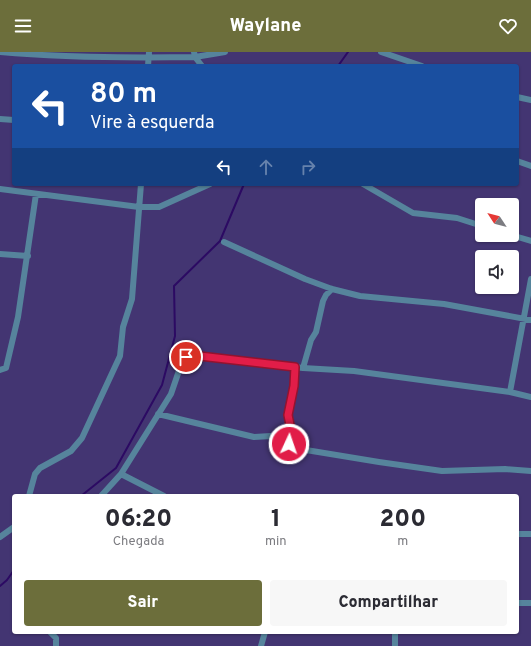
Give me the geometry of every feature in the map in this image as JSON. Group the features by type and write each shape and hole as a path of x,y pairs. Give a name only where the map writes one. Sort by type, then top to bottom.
{"street":[{"path":"0,52 36,55 149,55 225,52"},
{"path":"381,52 416,64"},
{"path":"195,54 201,64"},
{"path":"519,97 531,100"},
{"path":"0,119 12,120"},
{"path":"519,162 531,166"},
{"path":"30,494 35,474 40,468 71,451 82,438 120,356 123,327 132,299 132,286 137,260 139,207 142,186"},
{"path":"0,189 139,207 159,207 206,186"},
{"path":"366,186 413,213 426,216 457,218 475,224"},
{"path":"0,370 6,368 18,317 36,194"},
{"path":"519,237 531,241"},
{"path":"224,242 332,289 360,296 444,304 531,320"},
{"path":"0,254 28,256"},
{"path":"510,392 531,279"},
{"path":"303,368 308,347 316,332 321,317 323,302 326,295 332,289"},
{"path":"103,494 122,474 176,383 184,359 191,355 303,368 354,371 531,396"},
{"path":"289,444 290,425 288,415 294,386 295,367"},
{"path":"158,414 254,437 271,436 306,450 442,471 505,469 531,470"},
{"path":"122,474 160,494"},
{"path":"0,537 12,528"},
{"path":"519,534 531,534"},
{"path":"519,603 531,603"},
{"path":"52,634 56,638 56,646"},
{"path":"261,646 264,634"},
{"path":"395,634 395,646"}],"waterway":[{"path":"339,64 348,52"},
{"path":"84,494 116,468 162,385 175,336 174,286 220,241 243,186"},
{"path":"0,586 12,573"}],"route":[{"path":"186,357 191,355 295,367 294,386 288,415 290,419 289,444"}]}
